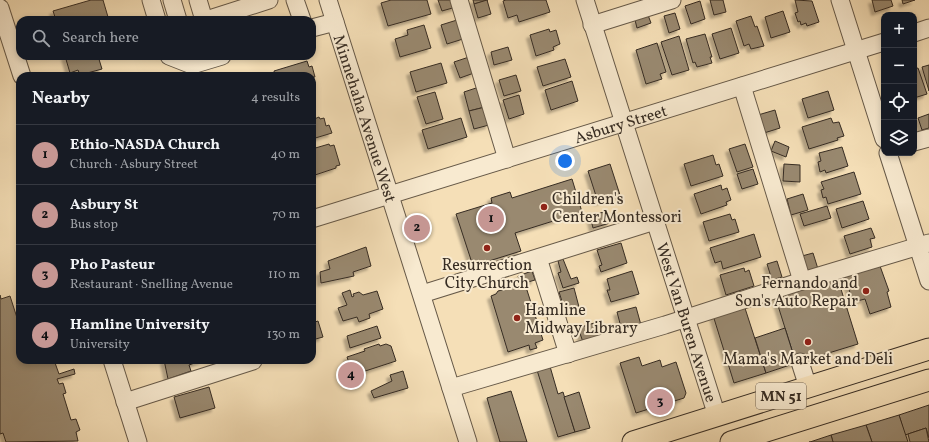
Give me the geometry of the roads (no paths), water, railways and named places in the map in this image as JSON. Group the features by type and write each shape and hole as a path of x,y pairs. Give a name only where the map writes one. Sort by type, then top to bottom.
{"main road":[{"name":"MN 51","path":"633,442 929,349"},
{"name":"MN 51","path":"731,442 929,380"}],"street":[{"path":"151,0 156,16"},
{"path":"172,0 177,16"},
{"path":"198,0 204,16"},
{"path":"218,16 269,0"},
{"path":"295,0 301,16"},
{"name":"Minnehaha Avenue West","path":"328,0 468,442"},
{"path":"459,0 507,158"},
{"name":"West Van Buren Avenue","path":"585,0 717,416"},
{"path":"592,25 672,0"},
{"path":"840,0 881,130"},
{"path":"0,8 16,57"},
{"path":"316,27 335,22"},
{"path":"917,32 929,28"},
{"name":"Asbury Street","path":"316,219 507,158 881,43"},
{"path":"17,60 21,72"},
{"path":"184,63 201,60"},
{"path":"742,86 802,281"},
{"path":"917,141 929,138"},
{"path":"889,156 924,245 928,274"},
{"path":"422,294 655,221"},
{"path":"451,388 568,354 802,281 924,245"},
{"path":"538,258 568,354"},
{"path":"800,362 808,387"},
{"path":"113,364 138,442"},
{"path":"125,402 244,364"}],"place":[{"name":"Children's Center Montessori","path":"544,207"},
{"name":"Ethio-NASDA Church","path":"491,219"},
{"name":"Asbury St","path":"417,228"},
{"name":"Resurrection City Church","path":"487,248"},
{"name":"Fernando and Son's Auto Repair","path":"866,291"},
{"name":"Hamline Midway Library","path":"517,318"},
{"name":"Mama's Market and Deli","path":"808,342"},
{"name":"Hamline University","path":"351,375"},
{"name":"Pho Pasteur","path":"660,402"}]}
